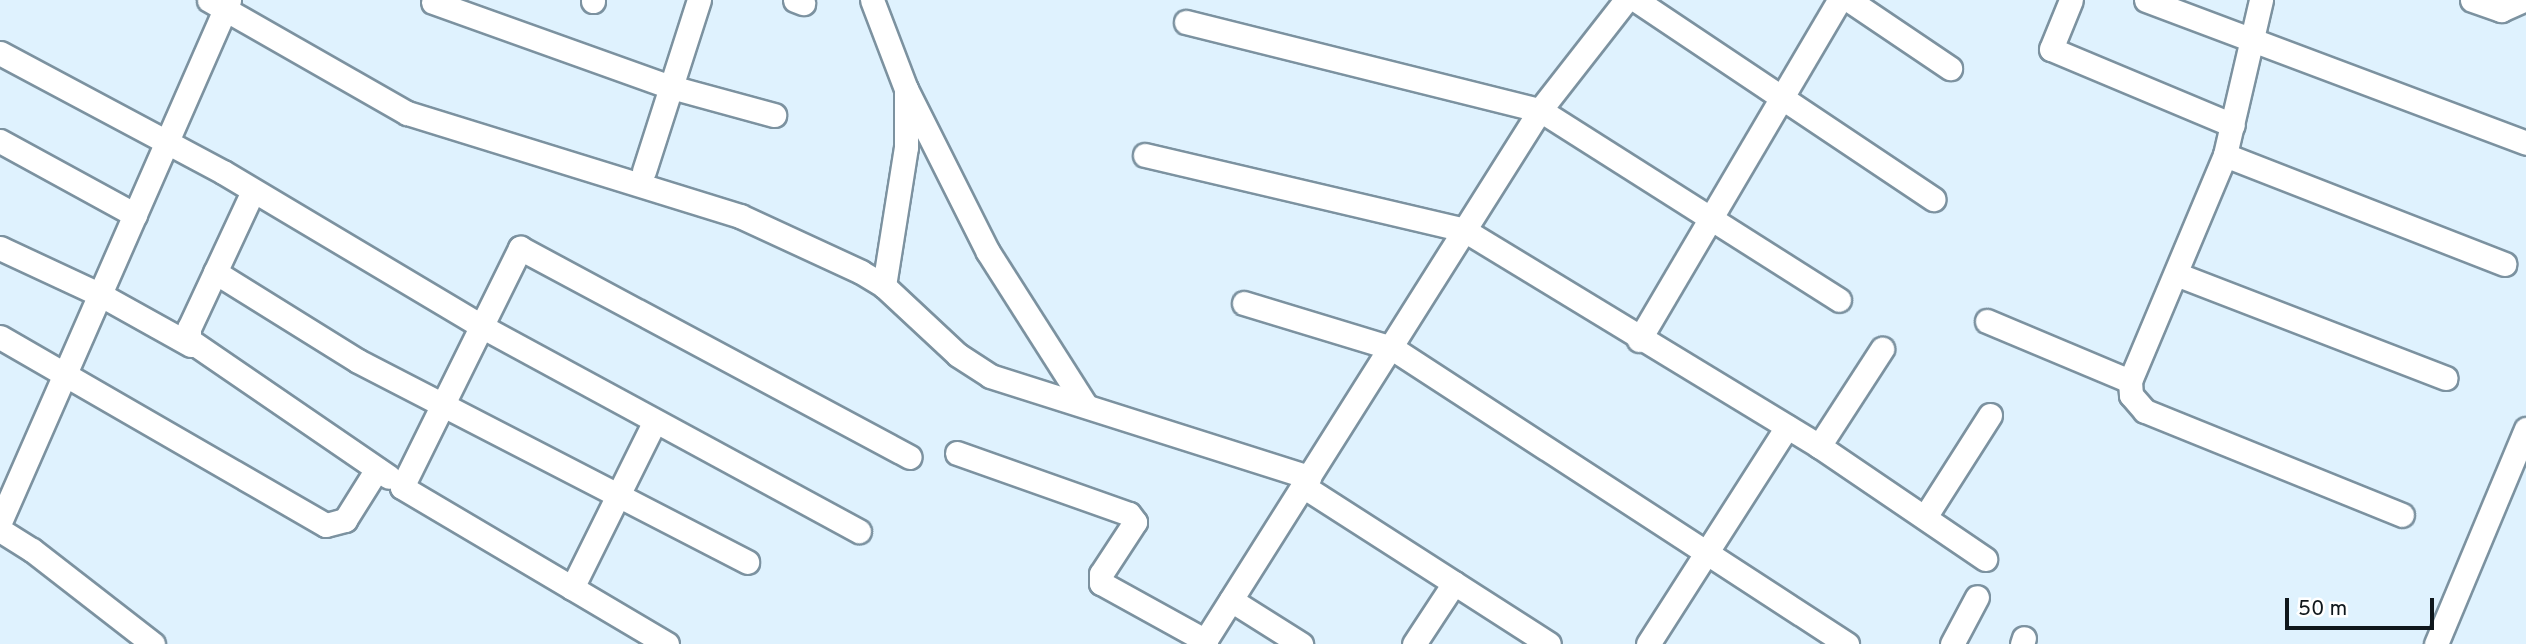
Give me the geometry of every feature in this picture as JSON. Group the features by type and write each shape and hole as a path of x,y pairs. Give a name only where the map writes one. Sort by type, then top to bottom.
{"street":[{"path":"644,171 699,0"},
{"path":"872,0 906,89 988,252 1085,404"},
{"path":"957,453 1129,514 1135,522 1101,574 1101,583 1205,642 1540,110 1626,0"},
{"path":"1636,0 1933,199"},
{"path":"1639,340 1780,96 1839,0"},
{"path":"1849,0 1950,68"},
{"path":"2071,0 2051,49 2233,125"},
{"path":"2146,0 2526,143"},
{"path":"2261,0 2225,155 2130,382 2131,395 2145,411 2402,515"},
{"path":"2472,0 2501,10 2523,0"},
{"path":"433,2 671,87 774,116"},
{"path":"0,522 67,375 167,141 221,3 407,113 740,216 884,286 958,355 990,376 1085,404 1306,482 1549,644"},
{"path":"1186,22 1540,110 1839,300"},
{"path":"0,53 167,141 481,326 859,531"},
{"path":"884,286 906,147 906,89"},
{"path":"0,141 135,215"},
{"path":"1145,155 1464,230 1639,340 1819,446 1985,559"},
{"path":"2225,155 2504,264"},
{"path":"191,345 189,328 253,191"},
{"path":"0,248 101,295 191,345 402,487 667,644"},
{"path":"402,487 520,248 911,457"},
{"path":"215,272 358,361 747,562"},
{"path":"2176,274 2446,378"},
{"path":"1244,303 1392,348 1704,554 1847,644"},
{"path":"1987,321 2130,382"},
{"path":"0,337 326,526 337,526 345,520 377,469"},
{"path":"1819,446 1882,349"},
{"path":"1925,517 1990,415"},
{"path":"572,588 621,496 655,421"},
{"path":"1648,644 1787,427"},
{"path":"2439,641 2526,429"},
{"path":"0,530 32,550 153,644"},
{"path":"1414,644 1454,583"},
{"path":"1952,644 1977,597"},
{"path":"1231,600 1301,644"}]}
